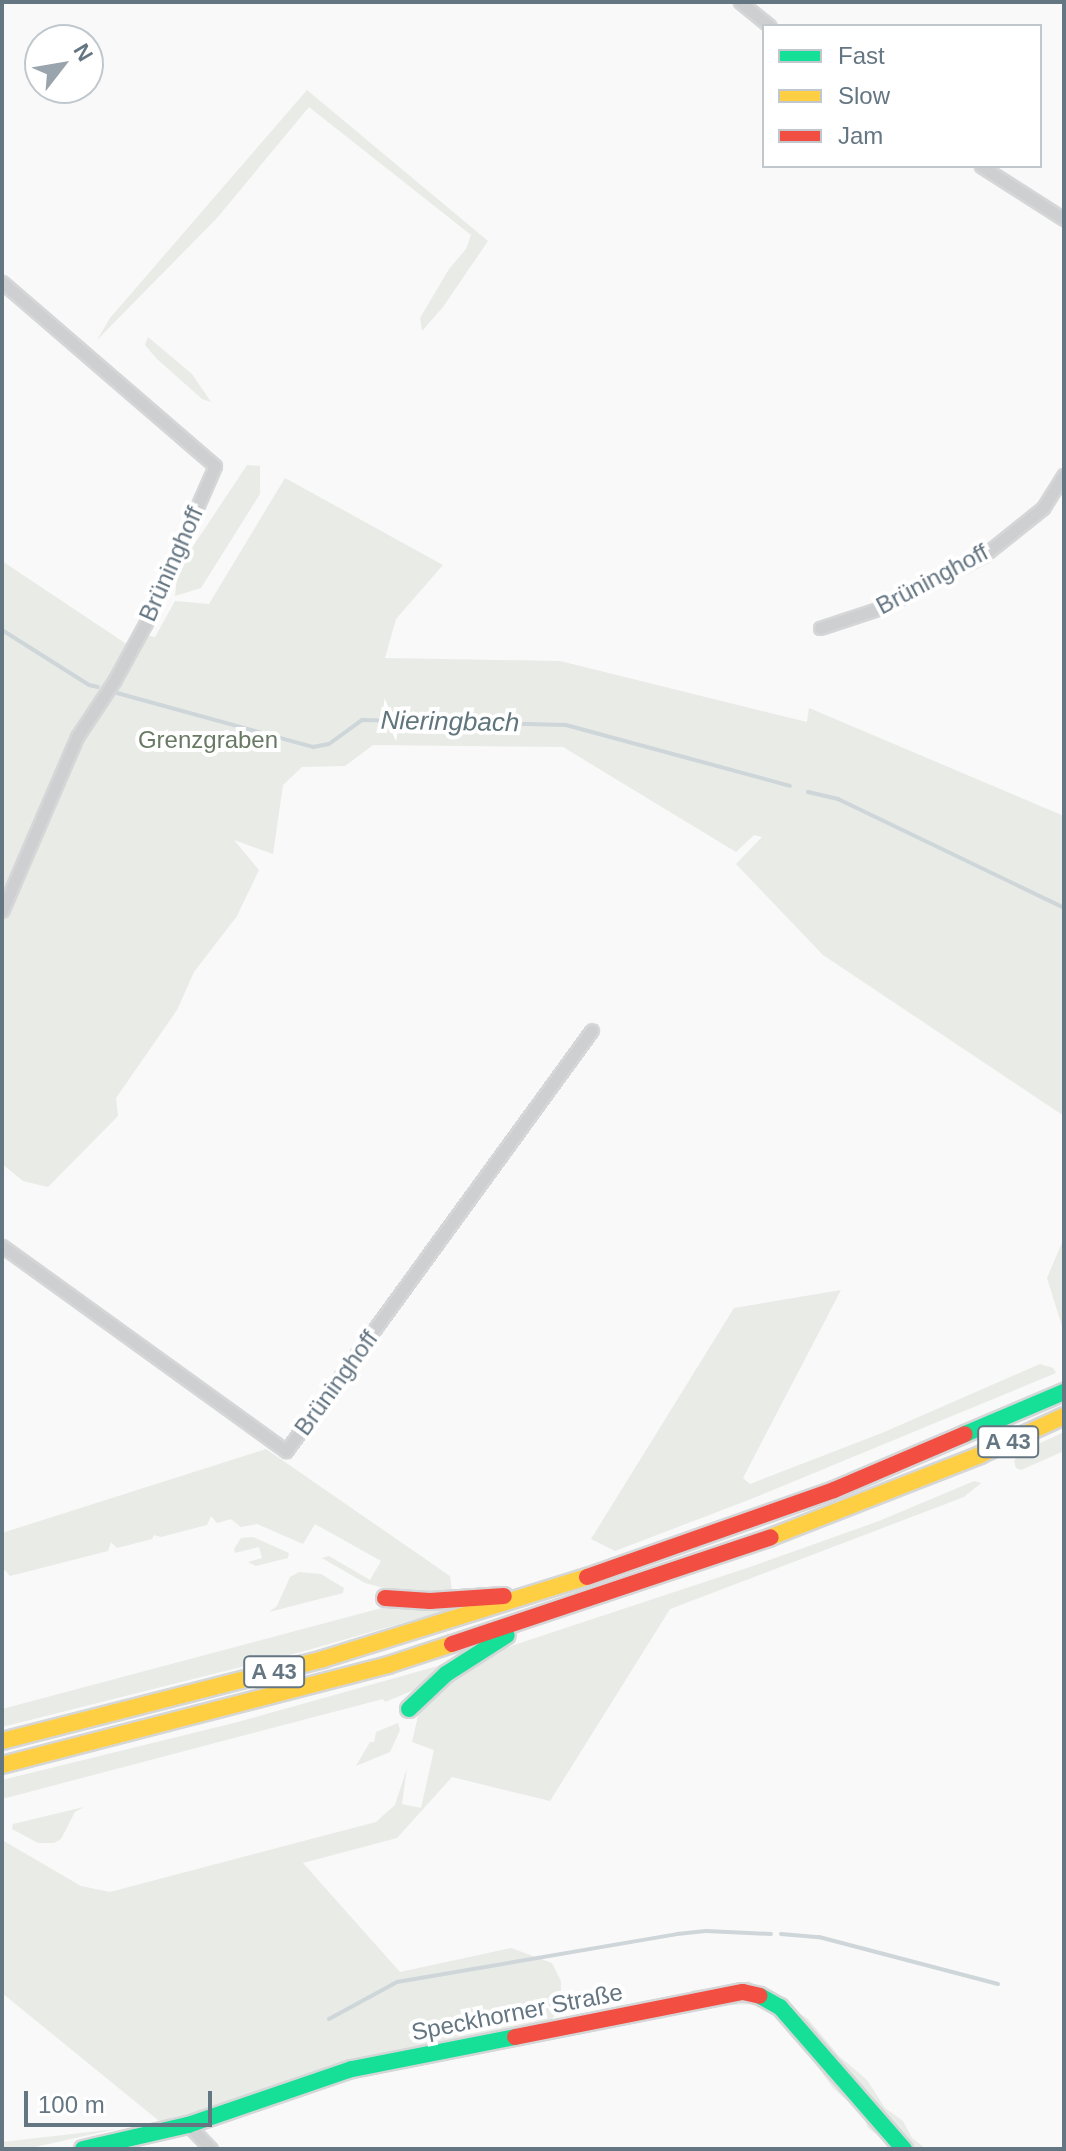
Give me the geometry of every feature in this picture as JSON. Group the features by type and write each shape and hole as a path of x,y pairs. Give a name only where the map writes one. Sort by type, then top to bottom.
{"main road":[{"name":"A 43","path":"2,1741 323,1659 544,1592 834,1490 1064,1392"},
{"name":"A 43","path":"2,1765 388,1665 535,1617 766,1539 980,1455 1064,1416"},
{"path":"385,1598 430,1601 544,1592"},
{"path":"409,1709 446,1674 535,1617"},
{"name":"Speckhorner Straße","path":"83,2149 188,2125 352,2069 743,1992 762,1996 780,2007 904,2149"}],"street":[{"path":"740,2 768,24"},
{"path":"984,168 1064,219"},
{"name":"Brüninghoff","path":"2,282 215,466 148,619 114,681 77,737 2,911"},
{"name":"Brüninghoff","path":"820,628 884,607 983,556 1043,508 1064,475"},
{"name":"Brüninghoff","path":"2,1246 286,1451 592,1030"},
{"path":"188,2125 211,2149"}],"green space":[{"path":"307,90 488,241 443,307 422,331 420,318 449,269 466,249 471,235 309,107 217,218 97,340 110,318"},
{"path":"148,337 192,374 211,402 202,399 157,359 145,345"},
{"path":"247,465 260,466 260,494 201,588 175,596 178,569"},
{"name":"Grenzgraben","path":"285,478 443,565 396,619 385,658 560,661 807,722 809,708 1064,816 1064,1116 823,955 736,864 762,837 754,835 736,852 563,747 373,745 345,766 302,767 283,785 273,854 234,840 259,870 237,916 194,972 177,1010 116,1098 118,1116 48,1187 23,1181 2,1164 2,561 134,649 141,634 155,637 175,601 209,604"},
{"path":"1064,1238 1064,1332 1047,1278"},
{"path":"841,1290 743,1478 750,1484 882,1433 1040,1364 1053,1368 1056,1373 751,1499 615,1551 591,1539 734,1308"},
{"path":"1064,1432 1064,1451 1021,1470 1016,1468 1014,1461 1019,1453"},
{"path":"266,1449 450,1576 452,1591 395,1591 365,1583 322,1558 329,1556 370,1580 381,1561 315,1524 303,1544 257,1524 241,1527 231,1519 217,1523 211,1516 207,1525 161,1537 154,1535 152,1539 117,1548 111,1542 108,1551 10,1576 5,1570 2,1572 2,1533"},
{"path":"974,1481 981,1483 964,1497 670,1609 550,1801 452,1777 397,1838 303,1863 400,1972 511,1948 552,1963 561,1981 561,2004 550,2023 164,2125 2,1993 2,1840 81,1886 110,1892 376,1822 395,1805 407,1768 402,1804 421,1808 434,1750 412,1742 418,1716 426,1702 487,1654 753,1566 879,1521"},
{"path":"253,1537 289,1553 288,1558 256,1566 248,1562 262,1558 259,1547 235,1553 234,1549 241,1538"},
{"path":"299,1572 321,1574 344,1588 343,1593 269,1612 277,1606 290,1577"},
{"path":"393,1605 451,1609 301,1652 2,1727 2,1709"},
{"path":"445,1664 419,1688 385,1702 383,1699 2,1799 2,1780 238,1722"},
{"path":"398,1723 400,1730 390,1752 356,1766 370,1742 374,1742 376,1732"},
{"path":"84,1807 75,1812 61,1839 54,1843 38,1843 12,1829 13,1824"},
{"path":"749,1981 808,2019 839,2056 867,2080 885,2108 903,2121 912,2138 926,2149 889,2149 884,2140 868,2128 864,2116 833,2088 785,2022 771,2012 753,2004 731,2005 691,1990 731,1988"},
{"path":"116,2129 26,2149 2,2149 2,2142"}],"waterway":[{"name":"Nieringbach","path":"2,630 89,685 98,687"},
{"name":"Nieringbach","path":"117,693 313,747 329,744 362,720 566,725 790,786"},
{"name":"Nieringbach","path":"808,792 838,799 1064,908"},
{"path":"329,2019 397,1982 677,1934 706,1931 771,1934"},
{"path":"781,1934 819,1937 998,1984"}],"traffic: fast":[{"path":"965,1434 1064,1392"},
{"path":"409,1709 446,1674 507,1635"},
{"path":"760,1996 780,2007 904,2149"},
{"path":"83,2149 188,2125 352,2069 515,2037"}],"traffic: slow":[{"path":"771,1537 980,1455 1064,1416"},
{"path":"2,1741 323,1659 587,1577"},
{"path":"2,1765 388,1665 452,1644"}],"traffic: jam":[{"path":"587,1577 834,1490 965,1434"},
{"path":"452,1644 771,1537"},
{"path":"385,1598 430,1601 504,1596"},
{"path":"515,2037 743,1992 760,1996"}]}
